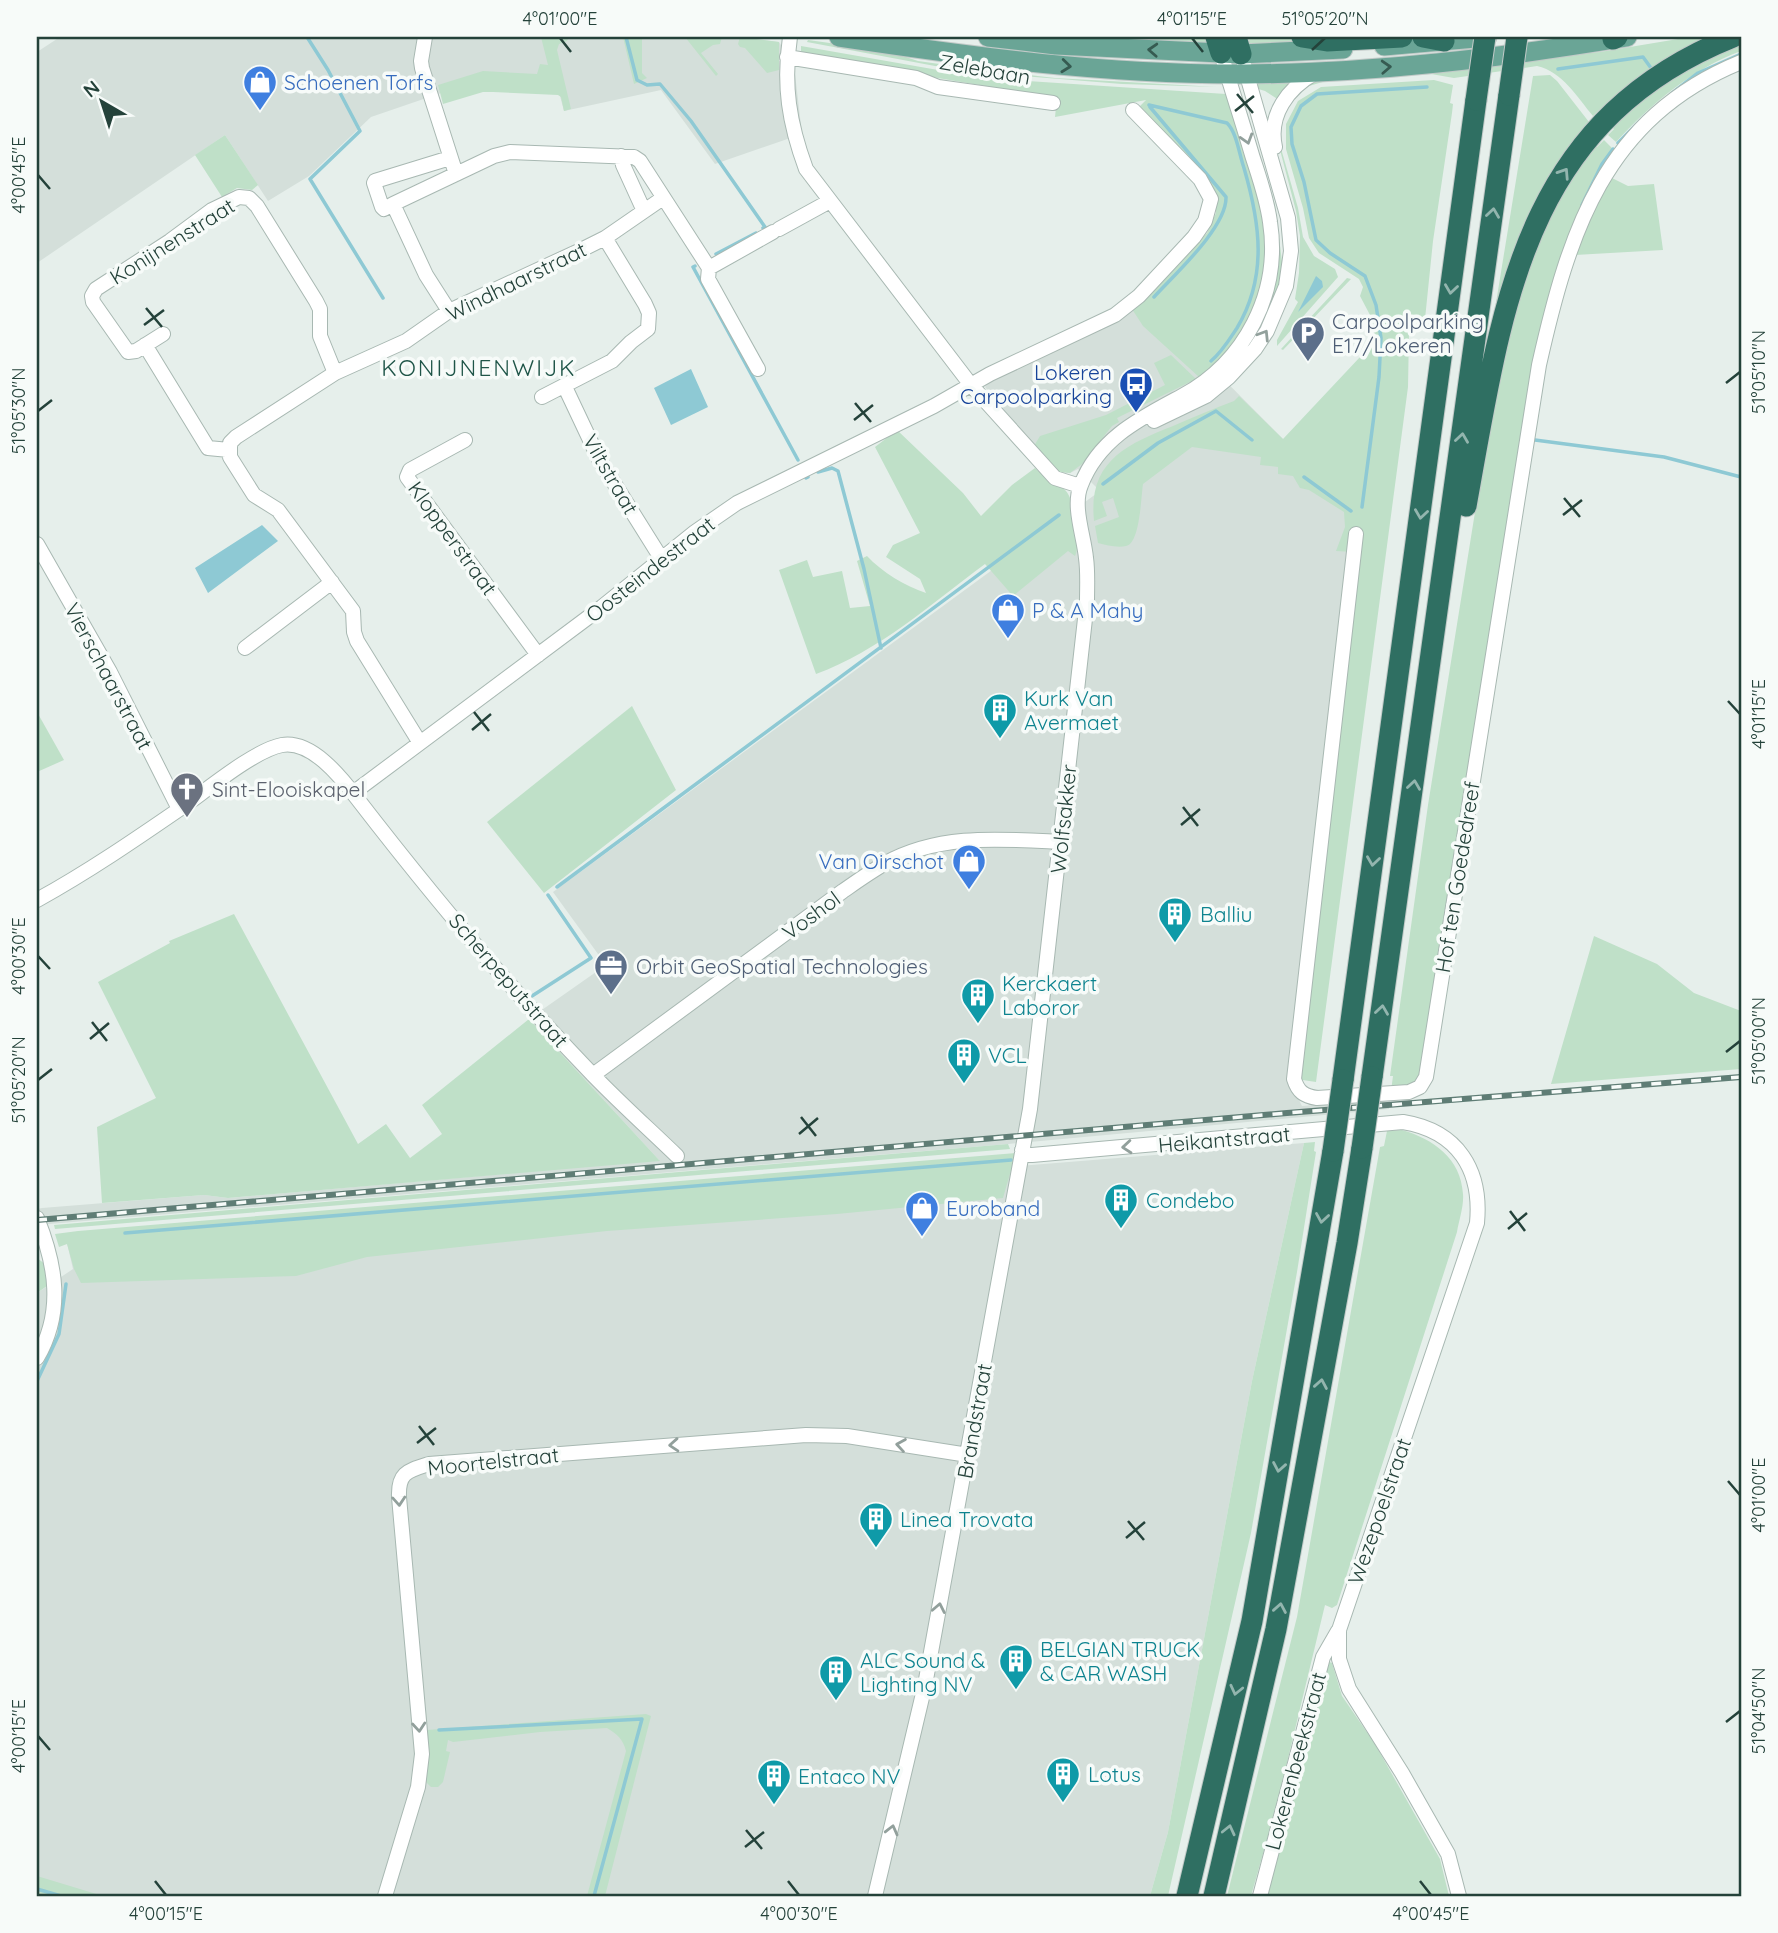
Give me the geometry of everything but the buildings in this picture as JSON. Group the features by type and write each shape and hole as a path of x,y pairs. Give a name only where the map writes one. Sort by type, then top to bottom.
{"highway":[{"path":"1302,37 1327,41 1402,37"},
{"path":"1423,37 1444,41"},
{"path":"1188,1896 1252,1621 1333,1151 1486,37"},
{"path":"1214,1896 1276,1629 1347,1243 1517,37"},
{"path":"1441,588 1459,545 1502,317 1521,258 1549,198 1579,151 1617,110 1664,72 1732,37"}],"main road":[{"name":"Zelebaan","path":"839,37 1063,66 1231,55"},
{"name":"Zelebaan","path":"988,37 1056,45 1231,55"},
{"path":"1231,55 1486,37"},
{"path":"1231,55 1318,71 1438,64 1619,38"}],"street":[{"path":"425,37 421,61 456,174"},
{"path":"790,37 787,57 787,106 806,169 971,385 1055,478 1080,486 1098,453 1116,436 1134,422 1193,390 1221,369 1246,339 1269,283 1271,223 1231,55"},
{"path":"1231,55 1280,183 1288,218 1291,251"},
{"name":"Zelebaan","path":"787,57 916,78 938,87 1053,103"},
{"name":"Hof ten Goededreef","path":"1356,534 1294,1079 1297,1089 1306,1097 1317,1098 1409,1092 1425,1080 1537,379 1552,309 1581,220 1600,181 1631,138 1670,102 1703,79 1741,62"},
{"path":"1116,436 1206,397 1255,349 1278,309 1288,277 1295,226 1294,213 1275,149 1273,128 1286,97 1304,79 1318,71"},
{"name":"Oosteindestraat","path":"353,793 538,656 661,558 737,503 1115,315 1160,275 1205,221 1211,199 1200,179 1133,110"},
{"path":"450,158 376,181 374,184 382,207 384,209 494,156 510,152 621,156 634,157 640,161 709,268 708,279 758,369"},
{"path":"621,156 644,211"},
{"name":"Konijnenstraat","path":"145,345 136,351 128,352 123,348 93,302 92,296 96,289 170,242 212,210 239,197 249,198 257,206 316,300 320,309 320,336 335,373"},
{"name":"Windhaarstraat","path":"229,450 230,443 236,436 335,373 406,341 449,311 604,238 663,198"},
{"path":"709,268 830,201"},
{"path":"393,204 426,275 449,311"},
{"path":"542,397 612,361 648,329 650,322 645,304 604,238"},
{"path":"163,334 145,345 208,448 229,450 230,457 254,495 278,510 353,611 354,632 358,641 420,743"},
{"name":"Viltstraat","path":"565,387 599,458 661,558"},
{"name":"Klopperstraat","path":"465,440 410,470 407,477 538,656"},
{"name":"Wolfsakker","path":"1022,1150 1030,1109 1087,601 1087,567 1079,505 1080,486"},
{"name":"Vierschaarstraat","path":"37,544 110,672 178,809"},
{"path":"244,648 332,582"},
{"name":"Scherpeputstraat","path":"37,900 81,875 239,767 273,747 299,744 313,751 353,793 404,860 593,1075 677,1156"},
{"name":"Voshol","path":"593,1075 839,894 886,863 928,846 982,838 1061,842"},
{"name":"Heikantstraat","path":"1022,1150 1027,1155 1032,1155 1281,1135 1388,1122 1421,1126"},
{"name":"Wezepoelstraat","path":"1421,1126 1453,1143 1470,1167 1477,1188 1477,1223 1339,1630 1339,1659 1349,1689 1402,1773 1448,1854 1459,1896"},
{"name":"Brandstraat","path":"876,1896 925,1685 1022,1150"},
{"path":"37,1218 42,1243 54,1270 53,1307 47,1341 37,1358"},
{"name":"Moortelstraat","path":"385,1896 418,1787 422,1754 398,1482 404,1475 429,1464 806,1435 847,1436 968,1455"},
{"name":"Lokerenbeekstraat","path":"1260,1896 1323,1657 1339,1630"}],"shaded area":[{"path":"60,37 739,37 779,42 794,65 802,134 715,164 661,90 564,111 556,81 479,80 371,117 309,176 268,201 225,135 37,263 37,52"},
{"path":"1143,298 1283,439 1362,507 1297,1096 1302,1106 1390,1099 1389,1109 1008,1144 37,1225 37,1209 42,1208 204,1195 228,1198 659,1160 529,1019 606,965 553,892 1100,491 1078,469 1070,473 1060,472 1050,465 985,387 990,381"},
{"path":"1304,1143 1252,1381 1168,1832 1150,1896 37,1896 37,1293 73,1269 67,1243"}],"green space":[{"path":"541,37 569,37 567,41 559,44 557,50 571,109 564,111 561,97 558,95 493,92 483,92 443,104 438,85 483,71 537,74 540,64 548,65"},
{"path":"623,37 642,37 642,73 647,78 634,84"},
{"path":"685,37 722,37 720,44 701,53 718,74 716,76"},
{"path":"740,37 779,42 779,70 767,73 745,48 740,47"},
{"path":"1065,37 1210,37 1210,43"},
{"path":"1240,37 1287,37 1302,42 1243,45"},
{"path":"1690,37 1720,37 1637,81 1593,116 1562,79 1537,66 1454,78 1431,74 1326,81 1309,86 1291,99 1314,80 1600,52"},
{"path":"807,42 888,51 918,61 975,69 1055,78 1217,87 1122,84 997,74 935,66"},
{"path":"1741,42 1741,51 1706,67 1673,89 1643,114 1616,142 1608,135 1614,129 1612,127 1663,84"},
{"path":"801,46 1013,80 1226,94 1262,203 1268,250 1260,300 1235,346 1199,377 1143,326 1132,309 1207,233 1216,213 1216,195 1206,178 1140,106 1146,100 1055,117 1057,98 801,55"},
{"path":"1550,75 1589,122 1562,161 1495,321 1533,76"},
{"path":"1294,79 1279,100 1255,88 1255,82"},
{"path":"1434,80 1453,85 1450,103 1453,104 1452,113 1433,241 1425,319 1407,322 1408,387 1316,1082 1296,1079 1352,552 1336,551 1345,527 1344,512 1309,490 1300,488 1293,476 1278,474 1278,467 1260,465 1261,457 1192,447 1143,484 1137,529 1131,543 1126,546 1098,543 1095,526 1119,517 1113,498 1102,502 1107,516 1094,521 1094,501 1097,484 1104,470 1113,458 1125,449 1156,433 1234,401 1239,396 1283,439 1376,340 1370,315 1360,296 1363,287 1359,279 1319,253 1309,238 1286,149 1286,124 1298,101 1321,87"},
{"path":"1240,93 1275,205 1283,270 1278,298 1253,341 1275,274"},
{"path":"1285,112 1280,145 1298,208 1303,237 1314,256 1335,269 1338,277 1277,346 1277,340 1298,302 1295,299 1299,273 1300,236 1279,146 1278,126"},
{"path":"225,135 258,185 252,190 237,188 222,197 195,155"},
{"path":"1604,140 1615,151 1548,309 1422,1080 1391,1091 1393,1076 1390,1076 1428,805 1480,481 1511,320 1538,242 1564,190 1595,146"},
{"path":"1610,177 1628,186 1654,184 1663,250 1575,255 1582,233"},
{"path":"1347,278 1351,279 1283,350 1281,349"},
{"path":"1171,355 1196,379 1117,418 1119,422 1112,426 1082,464 1070,473 1060,472 1050,465 1034,446 1040,436 1106,415 1165,385 1154,363"},
{"path":"897,430 963,493 981,516 1012,485 1035,468 1059,485 1069,496 1077,533 1077,550 1075,556 1068,551 1013,596 985,564 883,640 816,674 779,570 807,560 813,577 842,571 850,608 870,606 857,561 867,556 894,578 926,593 920,579 886,557 893,545 920,533 875,447"},
{"path":"632,706 676,790 544,893 487,822"},
{"path":"37,712 64,760 37,772"},
{"path":"234,914 358,1144 386,1124 410,1158 442,1134 422,1105 529,1019 660,1161 228,1198 204,1195 102,1203 97,1127 156,1098 98,982 170,943 169,941"},
{"path":"1594,936 1657,964 1694,993 1741,1011 1741,1069 1551,1084"},
{"path":"1402,1130 1434,1145 1451,1160 1457,1170 1463,1199 1457,1232 1337,1605 1332,1608 1325,1605 1277,1804 1251,1896 1227,1896 1297,1617 1380,1147 1384,1146 1387,1131"},
{"path":"1315,1142 1316,1152 1297,1272 1251,1533 1168,1896 1150,1896 1168,1832 1252,1381 1304,1143"},
{"path":"1008,1144 1010,1149 55,1229 54,1225"},
{"path":"1016,1153 1003,1198 837,1214 607,1231 367,1257 296,1276 81,1283 67,1244 59,1247 55,1234 78,1231"},
{"path":"37,1258 45,1264 47,1286 37,1293"},
{"path":"1327,1661 1332,1663 1342,1696 1375,1744 1440,1859 1449,1896 1266,1896"},
{"path":"646,1714 651,1716 605,1896 587,1896 626,1751 621,1740 611,1730 607,1728 540,1732 453,1742 448,1740 446,1751 450,1752 443,1782 438,1787 431,1787 426,1782 427,1730"},
{"path":"37,1876 103,1896 46,1896 37,1893"}],"water":[{"path":"1316,276 1322,281 1323,287 1298,312"},
{"path":"691,369 708,407 671,425 654,388"},
{"path":"262,525 278,541 208,593 195,568"}],"waterway":[{"path":"307,37 360,131 310,179 383,298"},
{"path":"626,37 637,80 647,85 660,84 691,121 765,227 763,228"},
{"path":"1671,94 1698,73 1741,54"},
{"path":"1558,69 1643,57 1651,68"},
{"path":"1362,507 1379,377 1381,338 1376,305 1365,276 1330,253 1316,240 1304,182 1292,144 1291,127 1301,106 1317,94 1427,87"},
{"path":"1149,105 1227,123 1235,138 1250,189 1258,249 1253,289 1237,328 1211,361"},
{"path":"1150,107 1226,197 1224,209 1209,236 1154,297"},
{"path":"1618,143 1646,115"},
{"path":"1582,205 1602,164 1613,149"},
{"path":"716,254 756,233"},
{"path":"695,266 693,267 798,460"},
{"path":"1103,484 1158,443 1216,411 1252,440"},
{"path":"1535,440 1664,457 1741,477"},
{"path":"818,472 832,468 838,471 864,569 881,648"},
{"path":"1304,477 1351,511"},
{"path":"557,887 1059,515"},
{"path":"532,996 591,958 548,895"},
{"path":"125,1233 1011,1160"},
{"path":"37,1381 59,1334 66,1284"},
{"path":"439,1730 642,1719 594,1896"},
{"path":"37,1889 61,1896"}],"railway":[{"path":"37,1220 1741,1077"}],"place":[{"name":"Schoenen Torfs","path":"260,112"},
{"name":"Carpoolparking E17/Lokeren","path":"1308,363"},
{"name":"Lokeren Carpoolparking","path":"1136,414"},
{"name":"P & A Mahy","path":"1008,640"},
{"name":"Kurk Van Avermaet","path":"1000,740"},
{"name":"Sint-Elooiskapel","path":"187,819"},
{"name":"Van Oirschot","path":"969,891"},
{"name":"Balliu","path":"1175,944"},
{"name":"Orbit GeoSpatial Technologies","path":"611,996"},
{"name":"Kerckaert Laboror","path":"978,1025"},
{"name":"VCL","path":"964,1085"},
{"name":"Condebo","path":"1121,1230"},
{"name":"Euroband","path":"922,1238"},
{"name":"Linea Trovata","path":"876,1549"},
{"name":"BELGIAN TRUCK & CAR WASH","path":"1016,1691"},
{"name":"ALC Sound & Lighting NV","path":"836,1702"},
{"name":"Lotus","path":"1063,1804"},
{"name":"Entaco NV","path":"774,1806"}],"district":[{"name":"KONIJNENWIJK","path":"479,367"}]}
